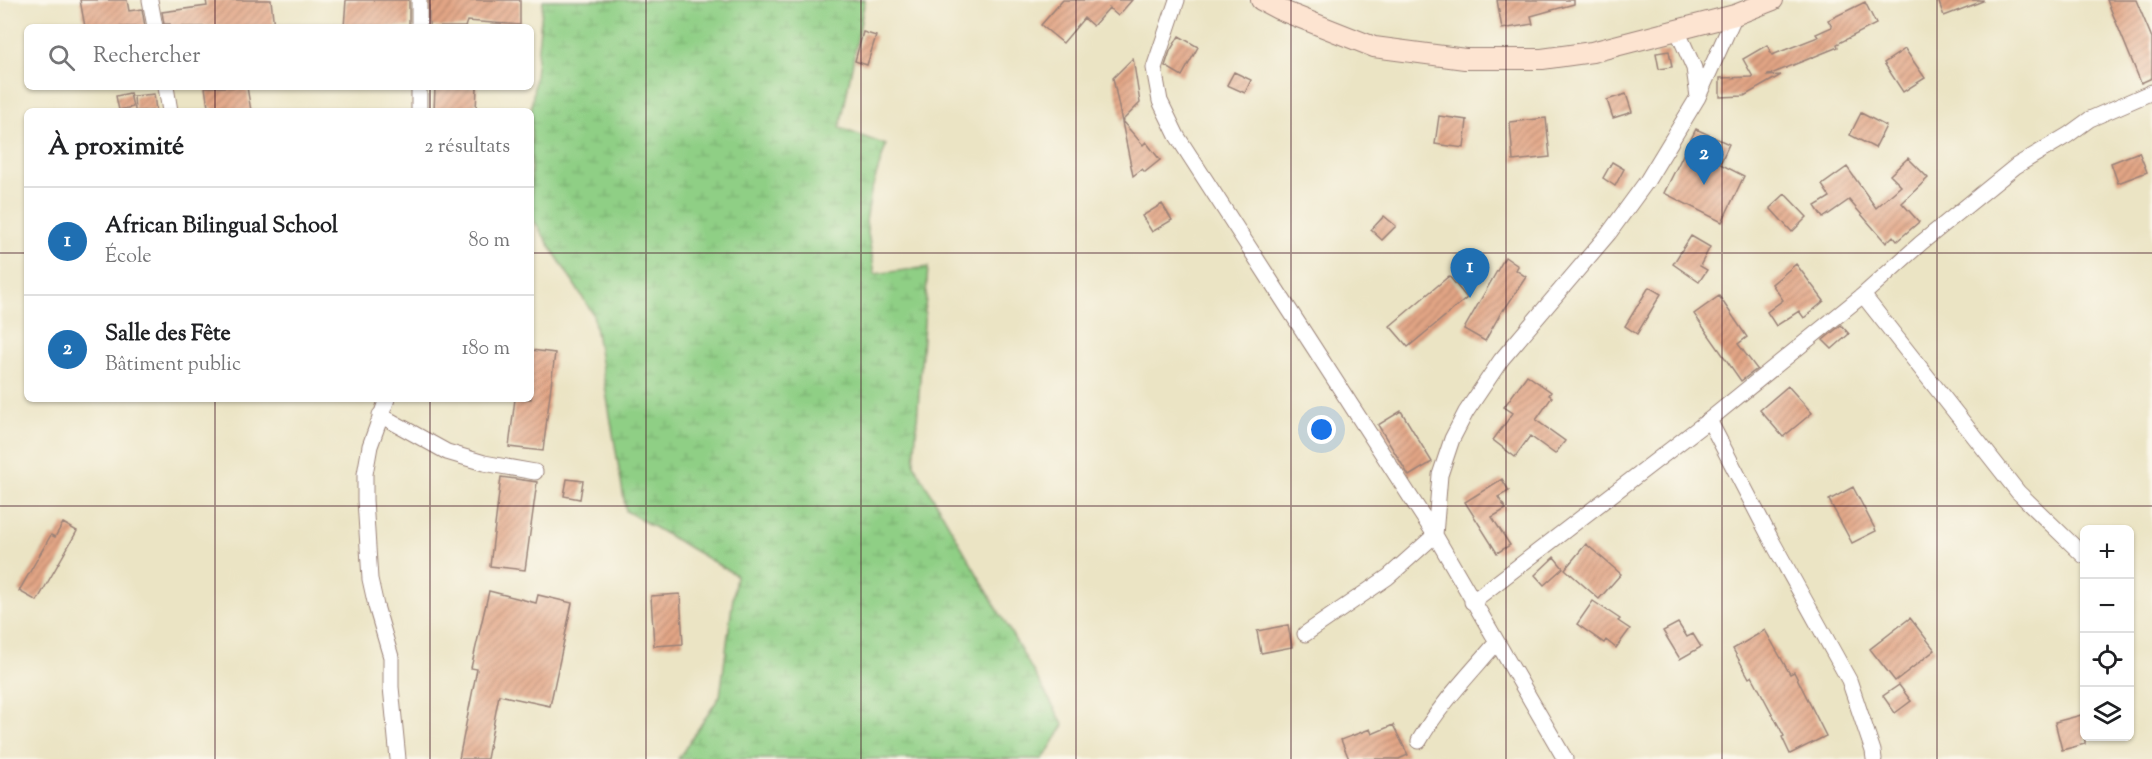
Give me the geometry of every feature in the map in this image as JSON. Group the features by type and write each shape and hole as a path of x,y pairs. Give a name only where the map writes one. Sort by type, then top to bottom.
{"main road":[{"path":"1261,0 1374,47 1465,60 1542,59 1593,52 1735,15 1773,0"}],"street":[{"path":"150,0 154,24"},
{"path":"419,0 419,24"},
{"path":"1177,0 1154,68 1160,101 1195,164 1435,535 1565,759"},
{"path":"1305,634 1388,577 1435,535 1440,475 1452,439 1466,412 1500,360 1616,224 1647,181 1698,97 1735,15"},
{"path":"1677,30 1694,68 1698,97"},
{"path":"166,90 170,108"},
{"path":"419,90 419,108"},
{"path":"1472,602 1709,420 1863,295 1921,243 2016,166 2090,119 2152,92"},
{"path":"1863,295 2018,492 2080,551"},
{"path":"386,402 370,446 365,474 365,519 369,543 370,579 392,657 391,687 398,759"},
{"path":"380,415 447,452 484,463 535,472"},
{"path":"1709,420 1773,543 1849,680 1874,759"},
{"path":"1419,741 1429,722 1497,642"}],"green space":[{"path":"543,0 865,0 840,128 886,145 871,192 866,221 875,274 928,267 914,464 1064,725 1043,759 678,759 720,696 736,575 626,511 593,314 534,221 534,108 532,108"}],"building":[{"path":"80,0 127,0 129,11 142,9 144,24 84,24"},
{"path":"206,0 271,0 274,24 164,24 162,12 207,6"},
{"path":"346,0 409,0 409,24 344,24"},
{"path":"429,0 520,0 520,24 467,21 466,24 429,24"},
{"path":"1063,0 1132,0 1118,16 1109,8 1093,26 1084,18 1063,43 1041,25"},
{"path":"1497,0 1574,0 1574,4 1531,16 1533,24 1502,29"},
{"path":"1938,0 1983,0 1983,1 1944,16"},
{"path":"2107,0 2136,0 2152,38 2152,78 2141,83"},
{"path":"1865,2 1876,24 1837,44 1838,47 1766,76 1781,75 1744,96 1720,97 1720,78 1753,77 1743,59 1767,45 1772,55 1818,37 1816,34 1832,27 1828,20"},
{"path":"863,32 876,36 867,65 855,61"},
{"path":"1179,36 1198,47 1182,76 1165,66 1170,51"},
{"path":"1905,49 1925,78 1903,92 1884,63"},
{"path":"1669,51 1672,67 1659,69 1656,53"},
{"path":"1133,58 1140,103 1122,121 1143,145 1146,142 1160,160 1145,172 1142,169 1133,176 1113,78"},
{"path":"1234,72 1251,80 1245,93 1227,85"},
{"path":"205,90 248,90 250,108 208,107"},
{"path":"435,90 477,90 476,108 434,108"},
{"path":"130,93 133,107 119,108 116,96"},
{"path":"154,94 156,108 135,108 134,96"},
{"path":"1626,94 1632,112 1613,118 1607,100"},
{"path":"1861,113 1886,126 1875,148 1850,135"},
{"path":"1439,116 1467,120 1464,148 1435,144"},
{"path":"1546,118 1550,157 1513,161 1510,122"},
{"path":"1696,129 1729,144 1720,164 1744,176 1722,222 1664,193"},
{"path":"2139,152 2147,172 2118,183 2111,163"},
{"path":"1908,158 1928,178 1902,203 1919,222 1897,241 1893,236 1886,243 1849,200 1823,218 1815,206 1830,197 1822,185 1847,167 1876,208 1901,186 1890,175"},
{"path":"1612,162 1624,169 1615,186 1603,178"},
{"path":"1785,194 1807,217 1792,232 1770,208"},
{"path":"1162,204 1172,220 1152,232 1142,216"},
{"path":"1384,216 1396,226 1382,240 1371,230"},
{"path":"1691,236 1710,247 1700,266 1707,270 1699,282 1673,264"},
{"path":"1505,257 1518,266 1516,270 1526,277 1503,309 1485,341 1464,329"},
{"path":"1796,264 1824,301 1804,318 1799,311 1776,326 1767,312 1783,300 1772,284"},
{"path":"1449,276 1467,298 1408,347 1390,326"},
{"path":"1649,287 1661,294 1637,334 1625,326"},
{"path":"1719,296 1747,337 1738,344 1757,369 1741,381 1694,314"},
{"path":"1841,325 1849,334 1832,349 1823,340"},
{"path":"534,350 555,353 543,451 509,447 515,402 534,402"},
{"path":"1527,375 1551,392 1549,395 1552,397 1536,420 1565,441 1555,454 1530,436 1515,457 1493,440 1513,413 1504,407"},
{"path":"1788,386 1812,413 1783,437 1760,410"},
{"path":"1401,411 1432,462 1409,476 1378,425"},
{"path":"501,477 537,482 525,570 490,566"},
{"path":"567,479 583,481 580,499 564,496"},
{"path":"1502,479 1509,491 1498,497 1506,509 1492,517 1510,545 1497,553 1465,502"},
{"path":"1853,487 1876,531 1852,543 1829,500"},
{"path":"63,523 77,531 37,601 19,591 51,535 55,537"},
{"path":"1586,544 1621,574 1599,599 1565,569"},
{"path":"1554,557 1563,568 1544,585 1535,575"},
{"path":"489,591 536,603 538,595 572,603 550,706 499,695 487,759 459,759 477,669 471,668"},
{"path":"680,594 683,644 654,646 651,596"},
{"path":"1593,601 1620,619 1618,621 1630,629 1616,648 1606,640 1604,643 1577,624"},
{"path":"1910,618 1935,650 1895,681 1870,649"},
{"path":"1678,623 1687,637 1693,634 1701,647 1680,659 1663,631"},
{"path":"1288,625 1292,647 1261,653 1257,631"},
{"path":"1765,630 1790,674 1794,672 1826,736 1790,754 1782,737 1784,736 1752,676 1749,678 1733,649"},
{"path":"1899,685 1911,701 1895,713 1883,696"},
{"path":"2080,715 2080,741 2085,741 2085,744 2062,750 2055,722"},
{"path":"1393,725 1408,755 1399,759 1349,759 1341,740 1370,729 1372,734"}],"place":[{"name":"Salle des Fête","path":"1704,185"},
{"name":"African Bilingual School","path":"1470,298"}]}
